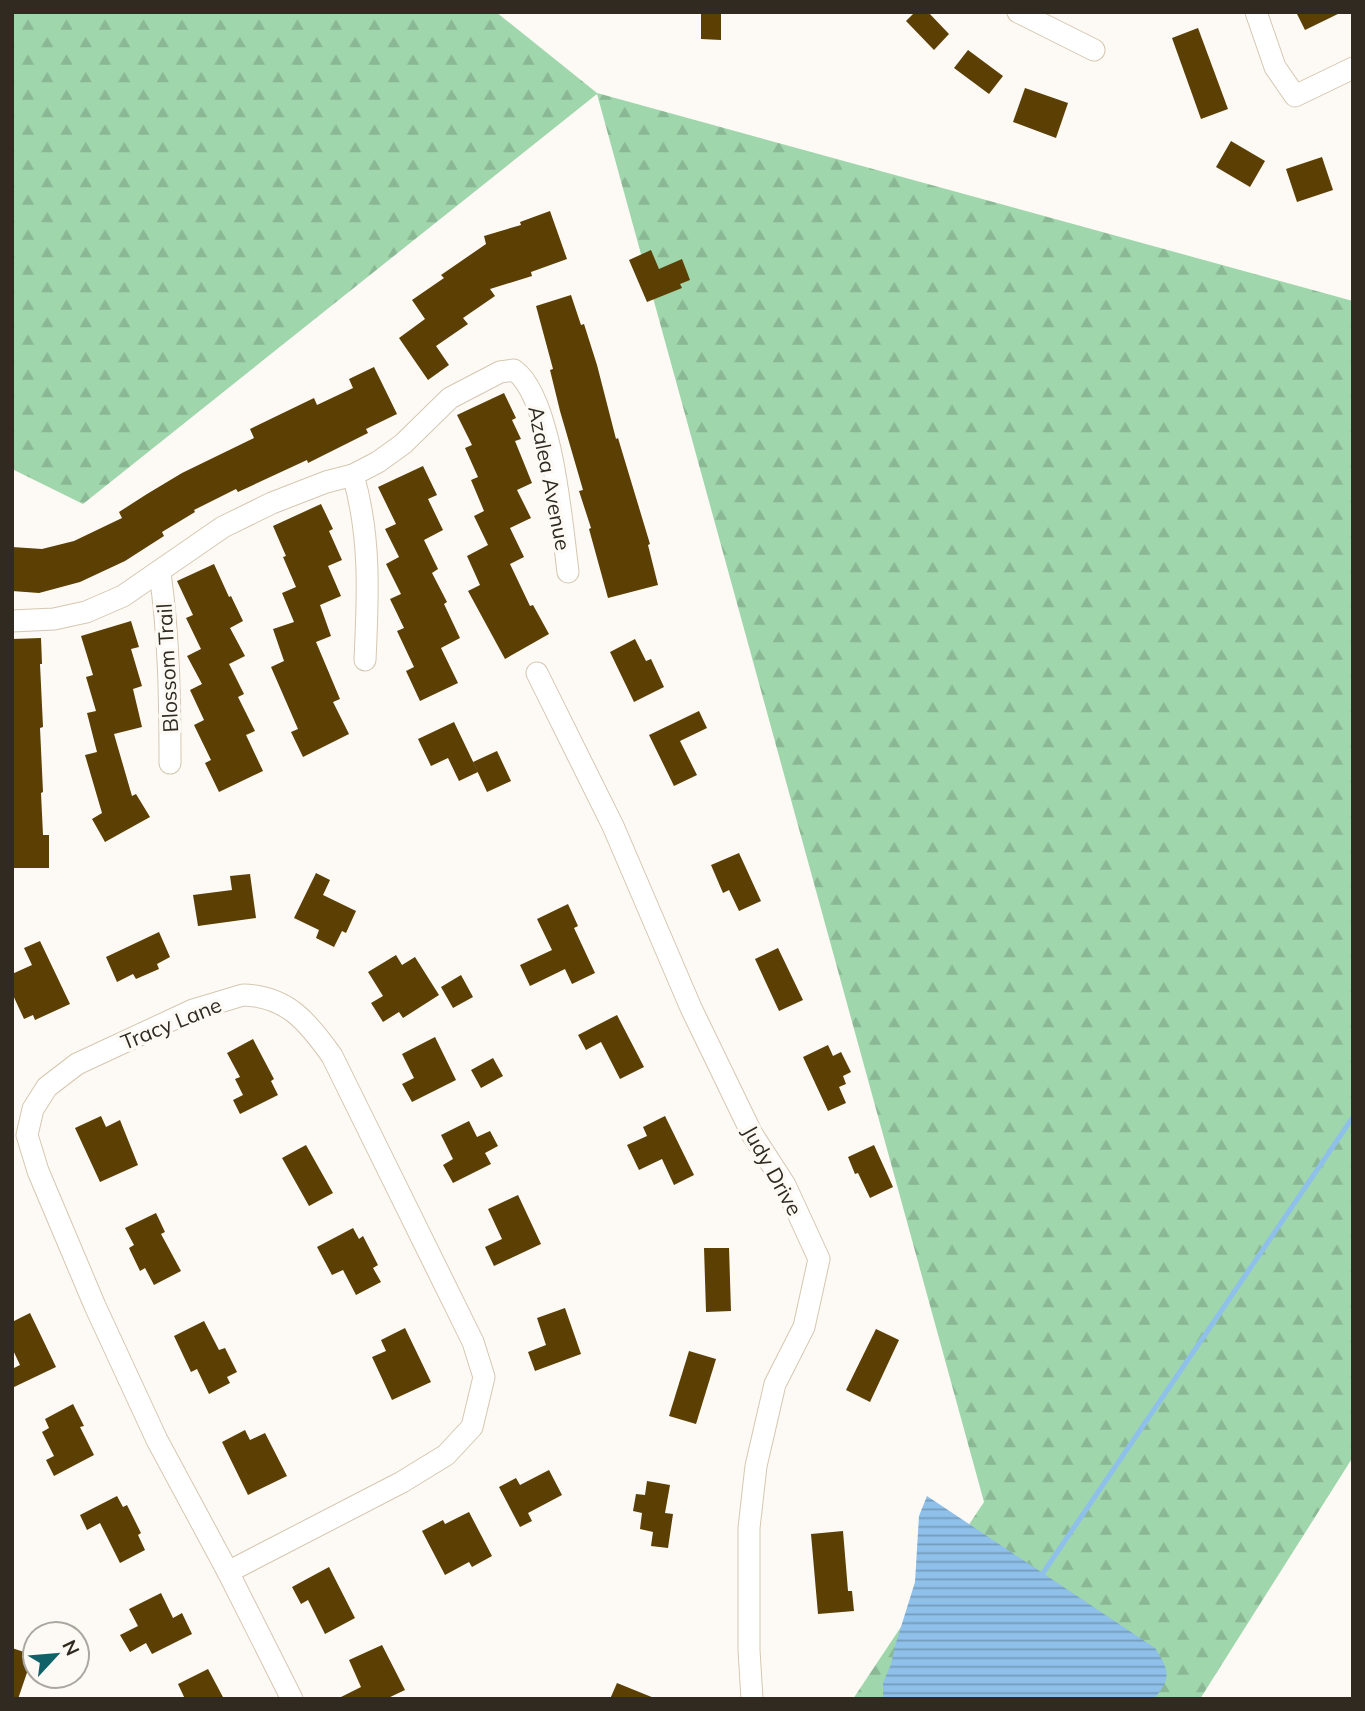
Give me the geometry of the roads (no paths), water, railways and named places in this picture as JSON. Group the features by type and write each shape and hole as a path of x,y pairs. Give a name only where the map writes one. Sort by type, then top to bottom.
{"street":[{"path":"1018,12 1094,50"},
{"path":"1256,12 1275,67 1295,96 1353,68"},
{"name":"Azalea Avenue","path":"354,475 378,462 402,444 450,398 500,372 514,370 528,385 542,417 568,572"},
{"path":"12,621 54,620 86,612 123,596 223,527 272,503 326,482 354,475 366,529 368,589 365,660"},
{"name":"Blossom Trail","path":"160,573 170,676 170,763"},
{"name":"Judy Drive","path":"537,673 613,826 691,1008 751,1134 785,1185 819,1259 804,1327 775,1384 756,1466 749,1528 749,1650 752,1699"},
{"name":"Tracy Lane","path":"228,1572 402,1482 446,1455 472,1427 484,1377 473,1342 332,1056 303,1018 286,1006 261,995 243,995 193,1010 77,1064 47,1087 33,1109 27,1135 38,1171 100,1318 158,1440 292,1699"}],"water":[{"path":"927,1496 1155,1648 1166,1668 1166,1679 1154,1699 883,1699 883,1683 915,1582 919,1516"}],"waterway":[{"path":"1043,1573 1353,1117"}]}
